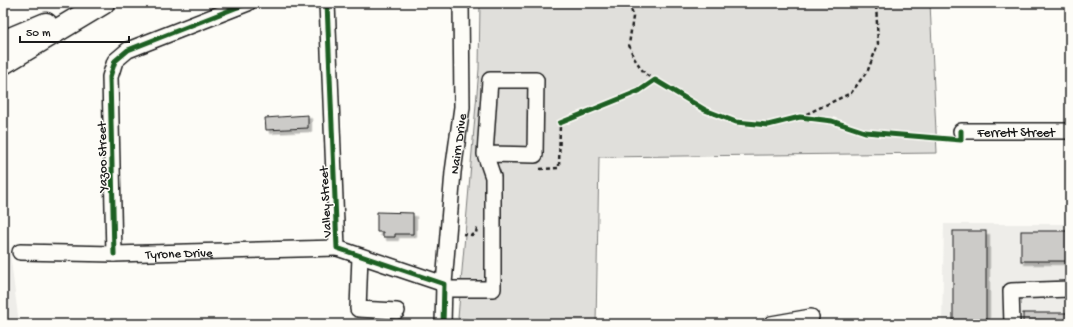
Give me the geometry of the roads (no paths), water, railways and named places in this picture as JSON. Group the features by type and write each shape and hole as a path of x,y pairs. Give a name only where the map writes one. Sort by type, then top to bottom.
{"highway":[{"path":"3,42 99,3"},
{"path":"3,63 102,3"}],"street":[{"name":"Yazoo Street","path":"114,254 110,77 115,61 128,50 248,3"},
{"name":"Valley Street","path":"326,3 337,248 444,287 493,289 493,177 486,154"},
{"name":"Nairn Drive","path":"444,287 453,172 462,107 461,3"},
{"path":"490,80 536,80 535,156 486,154 490,80"},
{"name":"Ferrett Street","path":"961,135 1070,131"},
{"name":"Tyrone Drive","path":"20,252 114,254 337,248"},
{"path":"360,256 358,309 397,311"},
{"path":"443,324 444,287"},
{"path":"1012,324 1011,291 1070,289"},
{"path":"771,324 810,317"}]}
